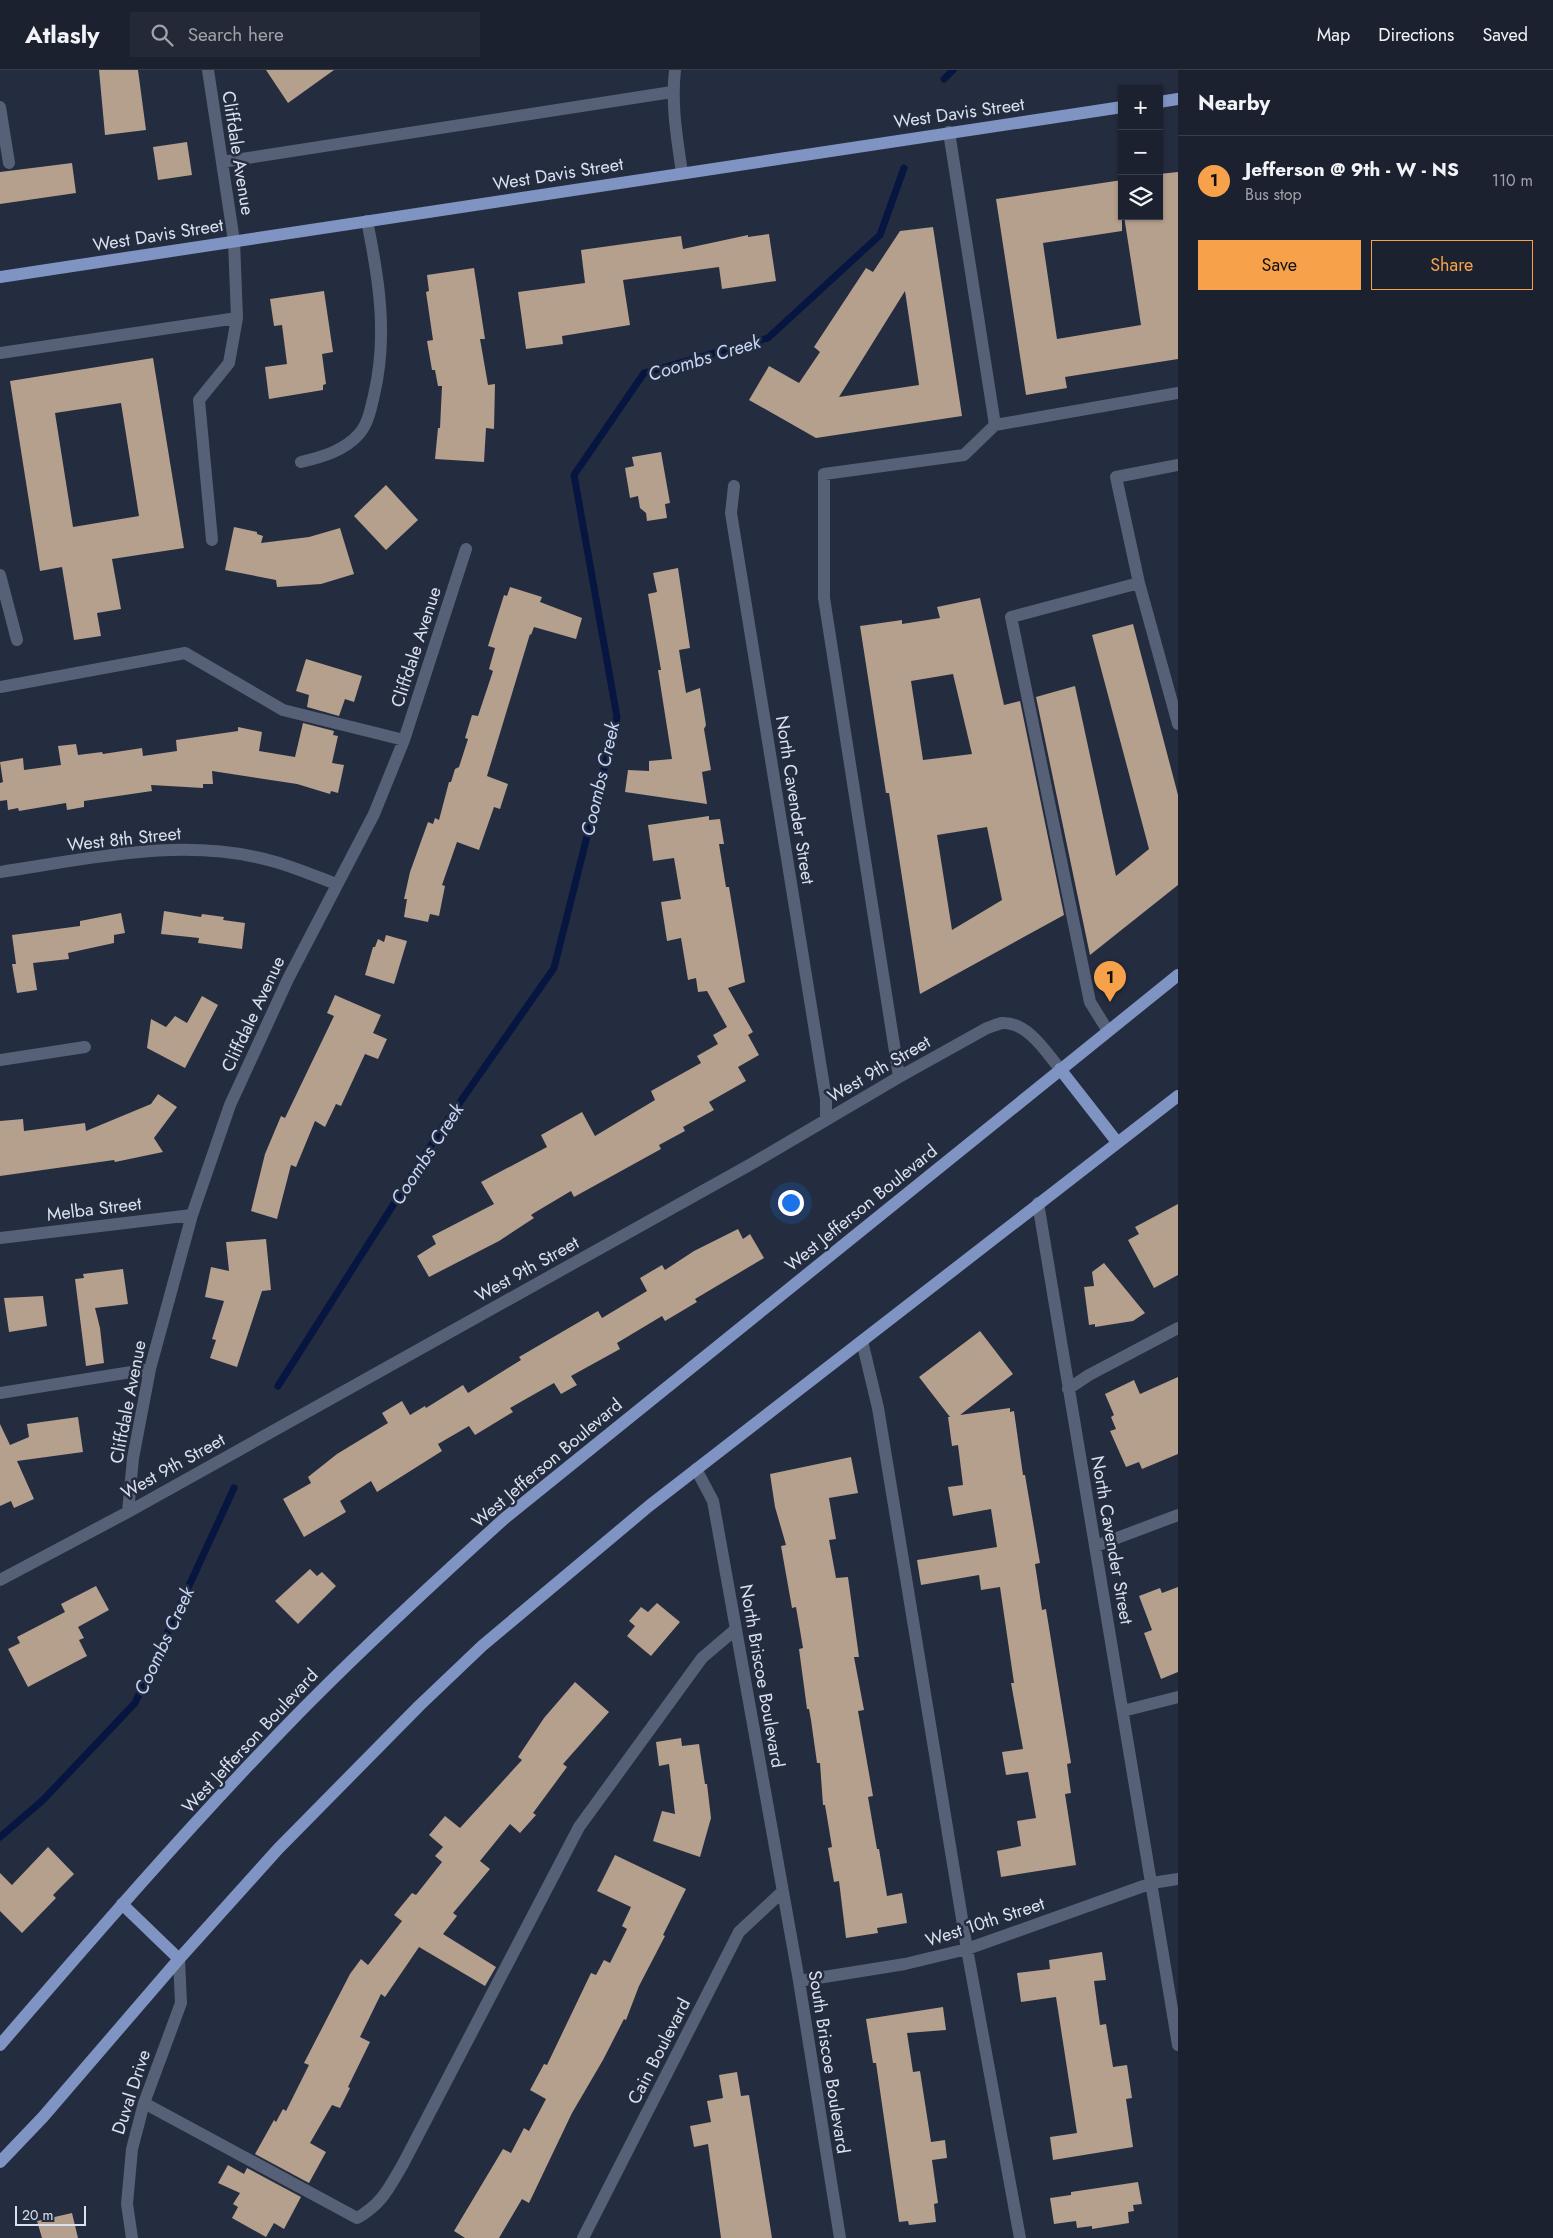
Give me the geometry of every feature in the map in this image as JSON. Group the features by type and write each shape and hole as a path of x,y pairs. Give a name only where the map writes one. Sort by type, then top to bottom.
{"main road":[{"path":"1163,101 1178,99"},
{"name":"West Davis Street","path":"0,277 1118,108"},
{"name":"West Jefferson Boulevard","path":"0,2045 122,1904 291,1721 412,1603 506,1518 1108,1030 1178,976"},
{"path":"1060,1069 1117,1142"},
{"path":"0,2162 43,2117 179,1959 278,1849 426,1699 482,1646 581,1561 696,1469 1178,1096"},
{"path":"122,1904 179,1959"}],"street":[{"name":"Cliffdale Avenue","path":"208,70 234,241 237,318 229,363 199,400 212,540"},
{"path":"675,70 672,92 673,116 682,173"},
{"path":"222,162 672,92"},
{"path":"0,107 9,163"},
{"path":"949,132 995,425"},
{"path":"301,462 332,455 359,434 370,414 380,373 382,332 379,279 367,221"},
{"path":"0,353 237,318"},
{"path":"899,1077 824,598 824,474 964,455 995,425 1178,393"},
{"path":"1178,465 1116,477 1139,583 1178,724"},
{"name":"North Cavender Street","path":"734,486 731,513 824,1089 826,1120"},
{"name":"Cliffdale Avenue","path":"128,1512 133,1458 150,1369 192,1214 230,1105 288,980 336,884 374,814 404,740 466,549"},
{"path":"0,575 18,640"},
{"path":"1108,1030 1090,1002 1011,617 1139,583"},
{"path":"0,687 185,653 283,710 404,740"},
{"name":"West 8th Street","path":"0,872 162,850 210,851 271,860 336,884"},
{"name":"West 9th Street","path":"0,1580 128,1512 753,1164 899,1077 987,1028 1002,1024 1020,1027 1036,1041 1060,1069"},
{"path":"0,1060 84,1047"},
{"name":"North Cavender Street","path":"1038,1203 1178,2045"},
{"name":"Melba Street","path":"0,1238 192,1214"},
{"path":"1068,1389 1089,1375 1178,1328"},
{"path":"862,1341 878,1408 967,1949 1020,2238"},
{"path":"0,1393 150,1369"},
{"name":"North Briscoe Boulevard","path":"696,1469 713,1501 782,1892"},
{"path":"1096,1546 1178,1515"},
{"path":"144,2103 357,2218 373,2209 383,2198 466,2046 579,1827 702,1658 736,1629"},
{"path":"1123,1711 1178,1697"},
{"name":"West 10th Street","path":"799,1981 905,1964 967,1949 1152,1883 1178,1879"},
{"name":"South Briscoe Boulevard","path":"782,1892 799,1981 840,2238"},
{"name":"Cain Boulevard","path":"583,2238 739,1932 782,1892"},
{"name":"Duval Drive","path":"132,2238 127,2204 132,2149 144,2103 180,2003 179,1959"}],"building":[{"path":"99,70 138,70 146,130 105,135"},
{"path":"266,70 334,70 288,103"},
{"path":"187,142 192,175 158,180 153,147"},
{"path":"72,163 76,193 0,204 0,172"},
{"path":"1178,172 1178,359 1065,377 1067,388 1026,395 996,199 1118,181 1118,220 1122,220 1122,231 1043,243 1057,339 1141,325 1125,220 1163,220 1163,174"},
{"path":"933,227 962,416 816,438 749,400 769,366 799,383 820,352 814,347 866,268 873,272 900,231","holes":["905,291 919,385 839,397"]},
{"path":"769,234 776,281 722,289 719,267 623,280 630,325 562,336 563,344 526,349 518,292 585,283 581,250 681,236 683,249 748,235 748,237"},
{"path":"474,268 485,339 480,339 488,385 495,384 494,429 486,428 484,462 435,459 438,428 440,428 442,386 438,386 435,370 432,370 427,341 433,340 426,292 429,291 427,275"},
{"path":"324,291 333,352 322,354 326,384 323,385 323,390 269,399 265,367 287,364 282,325 274,326 270,299"},
{"path":"153,358 184,548 112,559 121,609 97,613 101,636 74,640 62,567 40,571 10,381","holes":["121,403 139,516 73,527 55,413"]},
{"path":"661,452 670,503 665,504 667,518 647,521 646,513 640,508 638,496 630,498 625,468 634,466 632,457"},
{"path":"386,485 418,520 386,550 354,516"},
{"path":"234,527 257,532 257,534 263,536 261,543 309,537 340,528 354,574 321,584 277,587 276,580 225,570"},
{"path":"678,568 690,648 679,650 686,693 700,688 711,770 702,772 707,804 625,792 628,770 649,771 649,761 672,759 658,670 661,670 648,594 657,592 653,573"},
{"path":"510,587 542,597 540,602 582,618 576,639 534,627 530,634 487,776 508,784 500,809 494,807 479,850 457,842 442,885 445,886 439,916 430,914 428,922 404,917 407,899 404,899 410,872 428,822 433,824 435,818 439,820 449,782 451,782 455,769 459,767 468,739 465,738 472,715 478,716 493,671 489,669 495,648 488,646 504,595 507,596"},
{"path":"980,598 1004,705 1020,701 1064,915 920,994 889,793 886,793 860,626 902,620 902,624 940,618 937,607","holes":["953,674 972,754 923,760 911,681","987,827 1002,900 952,930 937,835"]},
{"path":"1133,624 1178,795 1178,885 1090,955 1036,697 1075,686 1116,876 1149,849 1092,635"},
{"path":"306,659 362,676 354,702 345,699 339,716 307,707 309,695 296,691"},
{"path":"303,723 334,731 333,735 338,736 332,763 344,765 338,793 331,791 330,794 297,784 212,771 213,784 203,784 203,788 151,785 152,791 84,801 84,807 67,810 66,803 19,811 18,808 8,810 7,800 0,801 0,783 3,782 0,762 23,758 24,770 61,765 58,746 76,744 78,755 102,752 103,754 142,748 143,756 177,751 176,740 238,731 238,727 262,732 259,751 295,757"},
{"path":"709,816 709,820 720,819 724,844 719,844 726,887 729,887 745,982 728,988 753,1032 748,1035 759,1055 738,1067 746,1081 709,1102 714,1110 683,1127 685,1131 659,1145 661,1149 574,1197 571,1191 531,1215 534,1218 499,1241 429,1277 417,1256 436,1244 432,1236 494,1204 481,1182 547,1147 541,1135 582,1112 595,1136 655,1100 651,1091 701,1063 697,1056 718,1044 713,1035 727,1027 707,991 698,992 696,978 688,980 681,938 667,941 661,902 681,899 674,858 653,861 648,825"},
{"path":"164,911 201,917 202,914 224,917 223,920 245,923 242,949 198,943 199,938 161,934"},
{"path":"121,913 125,933 114,935 114,943 68,953 69,959 33,963 37,990 17,993 12,964 16,964 12,935 80,926 80,921"},
{"path":"386,935 407,941 394,984 365,975 373,947 375,947 378,939 384,942"},
{"path":"335,995 381,1015 373,1033 387,1039 378,1059 365,1054 341,1106 336,1104 325,1127 315,1121 296,1167 291,1165 277,1219 251,1211 265,1154 281,1116 285,1118 334,1016 327,1013"},
{"path":"202,996 218,1005 185,1068 147,1048 151,1019 166,1027 175,1016 187,1023"},
{"path":"158,1094 177,1107 154,1138 163,1152 115,1162 114,1160 0,1176 0,1121 23,1119 24,1131 85,1123 86,1131 151,1104"},
{"path":"1178,1204 1178,1275 1154,1288 1128,1240 1139,1234 1135,1227"},
{"path":"738,1229 743,1239 750,1234 764,1258 695,1299 697,1302 665,1321 662,1316 617,1343 620,1349 571,1376 577,1385 561,1394 554,1383 510,1408 513,1412 475,1435 469,1426 438,1444 442,1451 377,1492 371,1481 340,1501 346,1512 304,1537 283,1499 311,1483 308,1477 337,1454 388,1423 382,1413 402,1401 410,1415 425,1406 426,1408 463,1385 468,1393 521,1360 519,1357 598,1311 602,1318 647,1291 640,1278 662,1265 665,1270 694,1251"},
{"path":"266,1239 271,1290 262,1291 237,1367 210,1358 216,1340 212,1339 224,1301 205,1297 211,1267 229,1271 226,1242"},
{"path":"1104,1263 1145,1313 1133,1321 1095,1327 1095,1324 1089,1325 1084,1287 1094,1286 1092,1272"},
{"path":"123,1269 128,1304 95,1308 100,1328 104,1363 86,1366 75,1279 84,1278 83,1274"},
{"path":"43,1296 47,1326 9,1332 4,1298"},
{"path":"980,1331 1013,1374 960,1415 1010,1408 1010,1412 1014,1411 1023,1475 1025,1475 1040,1563 1035,1564 1042,1610 1046,1609 1071,1763 1067,1764 1071,1793 1065,1794 1076,1865 1001,1877 997,1851 1021,1846 1017,1821 1036,1818 1028,1772 1006,1775 1002,1752 1023,1749 1011,1683 1014,1683 1000,1587 981,1590 979,1575 921,1585 917,1560 997,1547 991,1509 953,1516 948,1487 963,1485 958,1445 952,1446 948,1417 950,1417 919,1377"},
{"path":"1178,1377 1178,1454 1142,1469 1139,1462 1126,1467 1110,1431 1116,1429 1111,1417 1114,1415 1105,1394 1134,1380 1140,1394"},
{"path":"78,1417 83,1452 17,1461 34,1499 14,1508 11,1501 0,1506 0,1424 10,1445 29,1437 27,1424"},
{"path":"851,1457 858,1493 829,1498 836,1539 829,1540 836,1578 848,1577 859,1657 854,1657 864,1710 858,1711 873,1796 868,1797 877,1849 879,1849 887,1896 902,1893 907,1923 877,1928 878,1933 846,1938 839,1881 834,1882 828,1848 832,1847 825,1805 823,1805 820,1763 817,1763 809,1709 807,1709 799,1649 803,1648 796,1607 792,1608 781,1546 786,1545 775,1507 770,1474"},
{"path":"310,1569 317,1576 322,1572 336,1586 298,1624 275,1601"},
{"path":"96,1586 109,1610 78,1627 84,1638 79,1640 87,1656 28,1687 8,1649 20,1643 17,1637 65,1612 61,1604"},
{"path":"1178,1587 1178,1672 1161,1679 1144,1633 1152,1630 1139,1596 1160,1588 1162,1593"},
{"path":"657,1603 680,1622 651,1656 627,1636 635,1626 629,1621 641,1607 648,1612"},
{"path":"575,1682 609,1712 563,1764 567,1767 533,1813 536,1815 520,1833 510,1824 480,1861 490,1869 453,1913 457,1916 443,1934 496,1967 485,1986 419,1947 385,1997 381,1994 360,2037 370,2042 348,2087 350,2088 340,2108 332,2105 310,2143 326,2152 309,2183 255,2154 274,2120 276,2122 283,2109 286,2111 309,2065 304,2063 350,1974 361,1959 368,1965 402,1921 394,1915 412,1893 416,1895 442,1862 435,1856 443,1847 429,1835 445,1816 460,1828 522,1760 518,1757 544,1718"},
{"path":"681,1738 682,1746 699,1744 705,1784 707,1784 711,1818 700,1857 653,1841 662,1811 675,1814 669,1764 659,1766 656,1742"},
{"path":"48,1847 74,1874 53,1895 56,1898 22,1933 0,1911 0,1873 12,1885"},
{"path":"615,1855 686,1889 663,1935 665,1936 639,1986 626,2020 624,2019 572,2113 529,2203 522,2199 499,2238 465,2238 454,2231 503,2149 511,2153 524,2128 529,2131 546,2099 530,2090 544,2064 547,2065 591,1973 596,1975 604,1960 610,1963 627,1929 622,1926 631,1907 597,1891"},
{"path":"1102,1952 1106,1980 1094,1981 1100,2025 1106,2024 1113,2067 1127,2065 1132,2098 1126,2099 1133,2147 1053,2160 1050,2137 1077,2133 1056,1997 1021,2002 1017,1973 1050,1969 1049,1960"},
{"path":"943,2007 946,2030 907,2033 913,2072 920,2071 931,2142 945,2140 947,2158 932,2160 938,2203 934,2204 936,2222 909,2225 908,2221 899,2222 876,2063 873,2063 866,2019"},
{"path":"737,2072 741,2096 749,2095 772,2238 721,2238 708,2144 694,2147 690,2126 711,2122 707,2101 723,2098 719,2075"},
{"path":"228,2165 244,2174 247,2168 301,2197 284,2229 274,2223 266,2237 232,2218 238,2207 233,2204 240,2193 218,2183"},
{"path":"1138,2182 1142,2204 1133,2205 1134,2211 1128,2212 1129,2223 1092,2229 1092,2226 1077,2228 1076,2221 1054,2224 1050,2198 1071,2195 1071,2192"},
{"path":"72,2213 78,2238 42,2238 37,2221"}],"waterway":[{"name":"Coombs Creek","path":"944,79 953,70"},
{"name":"Coombs Creek","path":"278,1386 444,1125 554,968 617,717 574,475 644,373 768,338 880,235 904,168"},
{"name":"Coombs Creek","path":"0,1837 43,1800 135,1703 234,1488"}],"place":[{"name":"Jefferson @ 9th - W - NS","path":"1110,1002"}]}
